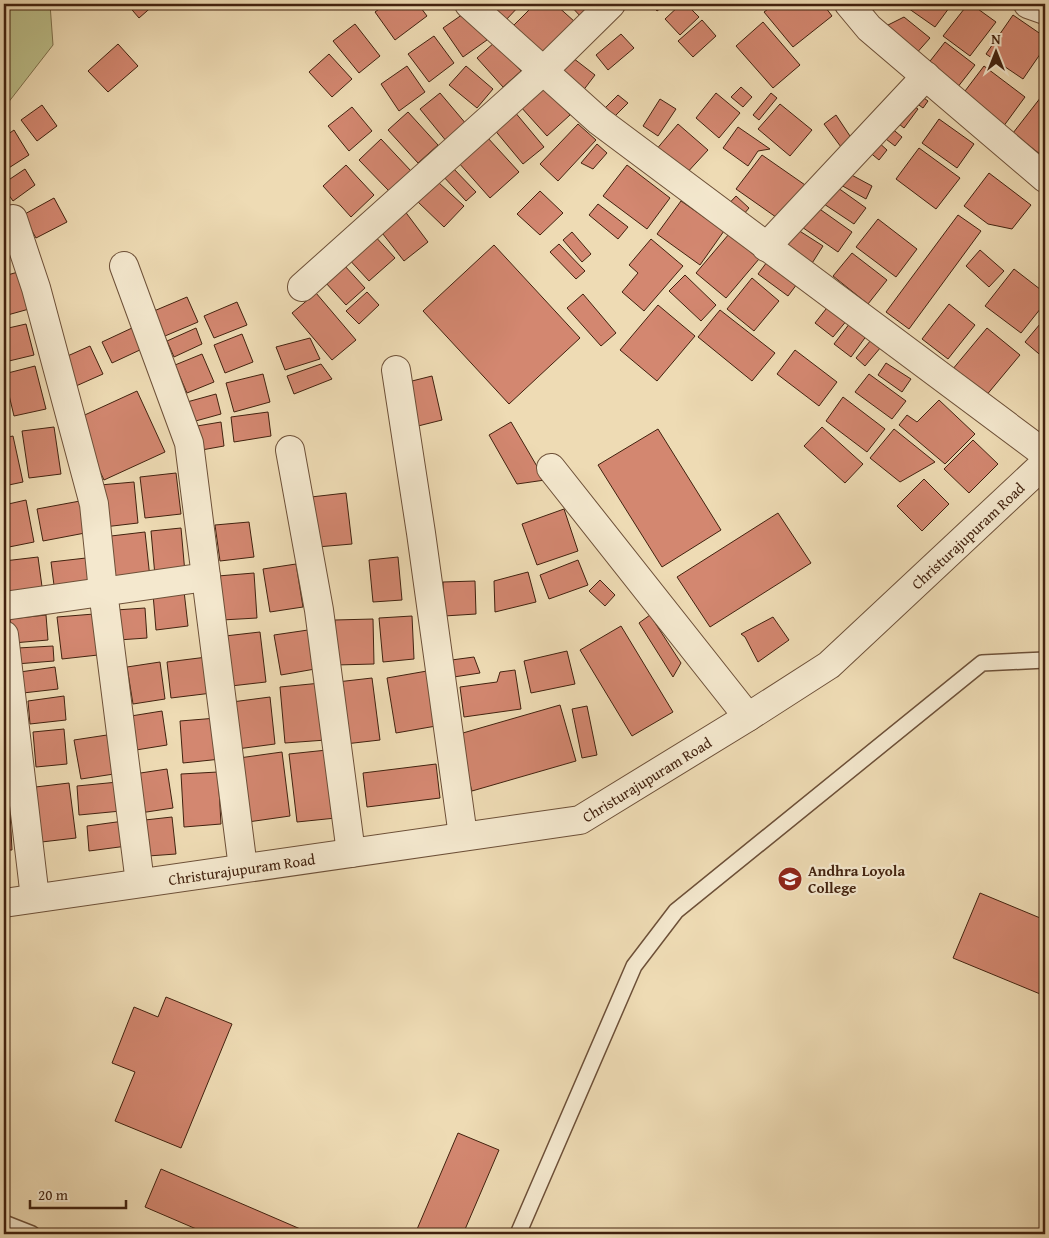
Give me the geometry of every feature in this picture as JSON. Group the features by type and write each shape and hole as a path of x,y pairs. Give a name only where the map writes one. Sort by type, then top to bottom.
{"street":[{"path":"469,4 599,121 1045,454"},
{"path":"302,287 543,70 611,4"},
{"path":"849,4 869,28 1045,178"},
{"path":"1028,4 1045,10"},
{"path":"766,247 926,76"},
{"path":"13,219 36,288 94,504 103,591 140,883"},
{"path":"124,266 189,443 243,868"},
{"path":"396,370 463,836"},
{"path":"290,450 319,610 351,853"},
{"name":"Christurajupuram Road","path":"4,903 580,820 829,665 1045,463"},
{"path":"552,468 748,717"},
{"path":"4,606 206,577"},
{"path":"4,635 35,898"}],"lane":[{"path":"518,1234 634,966 676,912 982,663 1045,660"},
{"path":"4,1223 32,1234"}],"green space":[{"path":"4,4 50,4 53,45 4,108"}],"building":[{"path":"127,4 155,4 139,18"},
{"path":"386,4 418,4 427,16 395,40 375,12"},
{"path":"487,4 521,4 505,21"},
{"path":"535,4 555,4 575,22 544,55 513,26"},
{"path":"569,4 597,4 582,18"},
{"path":"651,4 666,4 657,11"},
{"path":"681,4 686,4 699,17 680,35 665,19"},
{"path":"775,4 823,4 832,16 793,47 764,12"},
{"path":"906,4 952,4 935,27 905,6"},
{"path":"968,4 971,4 996,22 970,56 943,36"},
{"path":"466,12 487,40 463,57 443,28"},
{"path":"1013,15 1045,37 1045,47 1023,79 986,54"},
{"path":"904,17 930,38 914,56 882,28"},
{"path":"702,20 716,36 693,57 678,41"},
{"path":"763,22 800,65 773,88 736,46"},
{"path":"355,24 380,56 359,73 333,41"},
{"path":"621,34 634,48 608,70 596,55"},
{"path":"434,36 454,63 429,82 408,54"},
{"path":"495,42 521,71 503,87 477,58"},
{"path":"945,42 975,65 957,88 927,65"},
{"path":"118,44 138,66 108,92 88,71"},
{"path":"329,54 352,79 332,97 309,72"},
{"path":"573,58 595,75 579,96 557,79"},
{"path":"407,66 425,92 399,111 381,84"},
{"path":"466,66 493,89 477,108 449,85"},
{"path":"984,66 1025,97 1003,127 962,95"},
{"path":"542,85 570,115 547,136 520,106"},
{"path":"741,87 752,97 743,107 731,97"},
{"path":"440,93 467,125 447,142 420,109"},
{"path":"716,93 740,113 719,138 696,118"},
{"path":"771,93 777,98 759,120 753,115"},
{"path":"917,93 928,101 923,108 912,100"},
{"path":"618,95 628,103 610,121 601,112"},
{"path":"1041,97 1045,100 1045,158 1013,133"},
{"path":"660,99 676,109 658,136 643,126"},
{"path":"907,102 918,109 904,128 894,120"},
{"path":"780,104 812,130 790,156 758,129"},
{"path":"42,105 57,126 37,141 21,120"},
{"path":"352,107 372,131 349,151 328,126"},
{"path":"514,111 544,147 523,164 493,128"},
{"path":"408,112 438,145 418,163 388,130"},
{"path":"836,115 852,139 844,151 824,124"},
{"path":"939,119 974,144 957,168 922,143"},
{"path":"578,124 596,140 558,181 540,164"},
{"path":"678,124 708,150 684,176 655,151"},
{"path":"738,127 770,149 758,151 748,166 723,148"},
{"path":"890,127 902,137 895,146 882,136"},
{"path":"14,130 29,155 4,171 4,137"},
{"path":"487,137 519,172 490,198 458,162"},
{"path":"381,139 411,171 389,191 359,160"},
{"path":"877,141 887,150 879,160 868,151"},
{"path":"597,144 607,153 593,169 581,163"},
{"path":"919,148 960,178 936,209 896,179"},
{"path":"762,155 808,187 783,222 736,189"},
{"path":"346,165 374,195 351,217 323,186"},
{"path":"627,165 670,198 647,229 603,196"},
{"path":"452,167 476,192 466,201 442,175"},
{"path":"25,169 35,185 13,201 4,188 4,183"},
{"path":"846,172 872,186 866,199 839,184"},
{"path":"989,173 1031,205 1012,229 988,224 964,206"},
{"path":"438,182 464,206 444,227 418,202"},
{"path":"834,185 866,208 854,224 821,202"},
{"path":"540,191 563,213 540,235 517,214"},
{"path":"736,196 749,208 738,221 724,209"},
{"path":"54,198 67,222 36,238 23,215"},
{"path":"681,201 724,231 700,265 657,234"},
{"path":"598,204 628,227 618,239 589,215"},
{"path":"814,205 852,232 838,252 799,225"},
{"path":"404,210 428,242 404,261 379,229"},
{"path":"958,215 981,231 909,329 886,312"},
{"path":"878,219 917,249 896,277 856,247"},
{"path":"798,230 823,246 809,268 784,250"},
{"path":"572,232 591,254 582,262 563,240"},
{"path":"372,233 395,258 369,281 346,256"},
{"path":"729,234 759,259 726,298 696,273"},
{"path":"651,239 683,266 644,311 622,292 638,273 629,265"},
{"path":"559,244 585,271 576,279 550,252"},
{"path":"494,245 580,338 509,404 423,311"},
{"path":"980,250 1004,271 989,287 966,266"},
{"path":"852,253 887,280 868,304 833,276"},
{"path":"767,262 797,284 788,296 758,274"},
{"path":"344,265 365,288 346,305 325,282"},
{"path":"1014,269 1045,293 1045,303 1021,333 985,306"},
{"path":"18,272 29,309 4,316 4,276"},
{"path":"685,275 716,305 701,321 669,291"},
{"path":"752,278 779,301 754,331 727,309"},
{"path":"367,292 379,305 359,324 346,311"},
{"path":"316,293 356,340 332,360 292,313"},
{"path":"583,294 616,333 601,346 567,308"},
{"path":"187,297 198,322 165,336 154,311"},
{"path":"237,302 247,325 214,338 204,316"},
{"path":"830,304 848,319 833,337 815,323"},
{"path":"949,304 975,325 948,359 922,339"},
{"path":"658,305 695,336 657,381 620,350"},
{"path":"720,310 775,353 752,381 698,337"},
{"path":"1045,318 1045,359 1025,342"},
{"path":"850,323 867,335 851,357 834,344"},
{"path":"26,324 34,355 9,361 4,340 4,329"},
{"path":"132,328 142,349 112,363 102,342"},
{"path":"196,328 202,344 174,357 167,341"},
{"path":"987,328 1020,355 985,397 952,370"},
{"path":"242,334 253,362 225,373 214,345"},
{"path":"310,338 320,359 285,370 276,347"},
{"path":"871,340 881,347 865,366 856,358"},
{"path":"90,346 103,374 76,386 63,358"},
{"path":"795,350 837,382 819,406 777,374"},
{"path":"202,354 214,382 187,393 175,365"},
{"path":"886,363 911,379 902,392 878,375"},
{"path":"321,364 332,379 294,394 287,376"},
{"path":"35,366 46,409 14,416 4,374"},
{"path":"263,374 270,402 234,412 226,383"},
{"path":"869,374 906,401 892,419 855,392"},
{"path":"432,376 442,420 414,427 404,383"},
{"path":"137,391 165,452 104,480 76,419"},
{"path":"216,394 221,414 192,422 187,402"},
{"path":"843,397 885,429 867,452 826,421"},
{"path":"939,400 975,434 945,464 899,425 907,415 917,422"},
{"path":"268,412 271,436 234,442 231,417"},
{"path":"221,422 224,446 196,451 191,427"},
{"path":"511,422 545,480 517,484 489,435"},
{"path":"54,427 61,474 29,478 22,431"},
{"path":"822,427 863,464 845,483 804,446"},
{"path":"658,429 721,530 662,567 598,465"},
{"path":"894,429 935,462 900,482 870,458"},
{"path":"13,436 23,482 4,486 4,438"},
{"path":"973,440 998,464 969,493 944,469"},
{"path":"176,473 181,514 145,518 140,477"},
{"path":"924,479 949,504 922,531 897,506"},
{"path":"134,482 138,523 104,527 100,485"},
{"path":"346,493 352,544 317,547 311,497"},
{"path":"26,500 34,542 4,548 4,505"},
{"path":"80,501 85,533 43,541 37,509"},
{"path":"564,509 578,551 537,565 522,524"},
{"path":"778,513 811,563 710,627 677,577"},
{"path":"249,522 254,557 220,561 215,525"},
{"path":"181,528 185,573 155,576 151,531"},
{"path":"145,532 150,578 116,582 111,536"},
{"path":"38,557 43,594 7,598 4,561"},
{"path":"398,557 402,600 373,602 369,560"},
{"path":"86,558 90,588 55,593 51,562"},
{"path":"578,560 588,585 549,599 540,575"},
{"path":"296,564 303,607 270,612 263,569"},
{"path":"528,572 536,602 495,612 494,581"},
{"path":"254,573 257,618 222,620 218,576"},
{"path":"600,580 615,595 605,606 589,591"},
{"path":"475,581 476,614 444,616 443,582"},
{"path":"184,591 188,626 156,630 153,594"},
{"path":"145,608 147,638 118,640 116,610"},
{"path":"94,614 98,655 62,659 57,617"},
{"path":"46,615 48,640 13,643 10,619"},
{"path":"650,615 681,663 673,677 639,623"},
{"path":"412,616 414,659 383,662 379,618"},
{"path":"773,617 789,640 758,662 745,637 741,634"},
{"path":"373,619 374,664 336,665 335,620"},
{"path":"621,626 673,712 632,736 580,650"},
{"path":"308,630 315,669 281,675 274,635"},
{"path":"260,632 266,682 231,686 225,636"},
{"path":"53,646 54,661 16,664 18,648"},
{"path":"567,651 575,684 531,693 524,661"},
{"path":"207,657 212,693 171,698 167,662"},
{"path":"474,657 480,673 447,678 444,661"},
{"path":"160,662 165,699 133,704 127,667"},
{"path":"55,667 58,689 23,693 20,672"},
{"path":"515,670 521,709 464,717 460,687 497,682 500,672"},
{"path":"427,671 436,726 396,733 387,678"},
{"path":"372,678 380,740 345,744 337,682"},
{"path":"321,683 326,740 285,743 280,687"},
{"path":"64,696 66,720 30,724 28,701"},
{"path":"270,697 275,744 237,749 232,702"},
{"path":"560,705 576,761 472,791 456,735"},
{"path":"587,706 597,755 582,758 572,709"},
{"path":"162,711 167,745 136,750 131,716"},
{"path":"217,718 221,759 183,763 180,721"},
{"path":"64,729 67,764 36,767 33,732"},
{"path":"107,735 114,774 81,779 74,740"},
{"path":"4,740 9,785 4,786"},
{"path":"327,750 336,818 297,822 289,754"},
{"path":"282,752 290,816 248,822 239,758"},
{"path":"436,764 440,798 367,807 363,773"},
{"path":"167,769 173,808 140,813 134,774"},
{"path":"218,772 221,824 184,827 181,774"},
{"path":"118,782 121,811 79,815 77,786"},
{"path":"69,783 76,838 33,843 27,788"},
{"path":"9,793 12,850 4,850 4,794"},
{"path":"172,817 176,854 148,856 145,820"},
{"path":"124,821 127,846 89,851 87,826"},
{"path":"980,893 1045,920 1045,996 953,958"},
{"path":"166,997 232,1024 181,1148 115,1121 135,1072 112,1063 134,1007 158,1017"},
{"path":"458,1133 499,1150 463,1234 415,1234"},
{"path":"161,1169 312,1234 208,1234 145,1207"}],"place":[{"name":"Andhra Loyola College","path":"790,879"}]}
